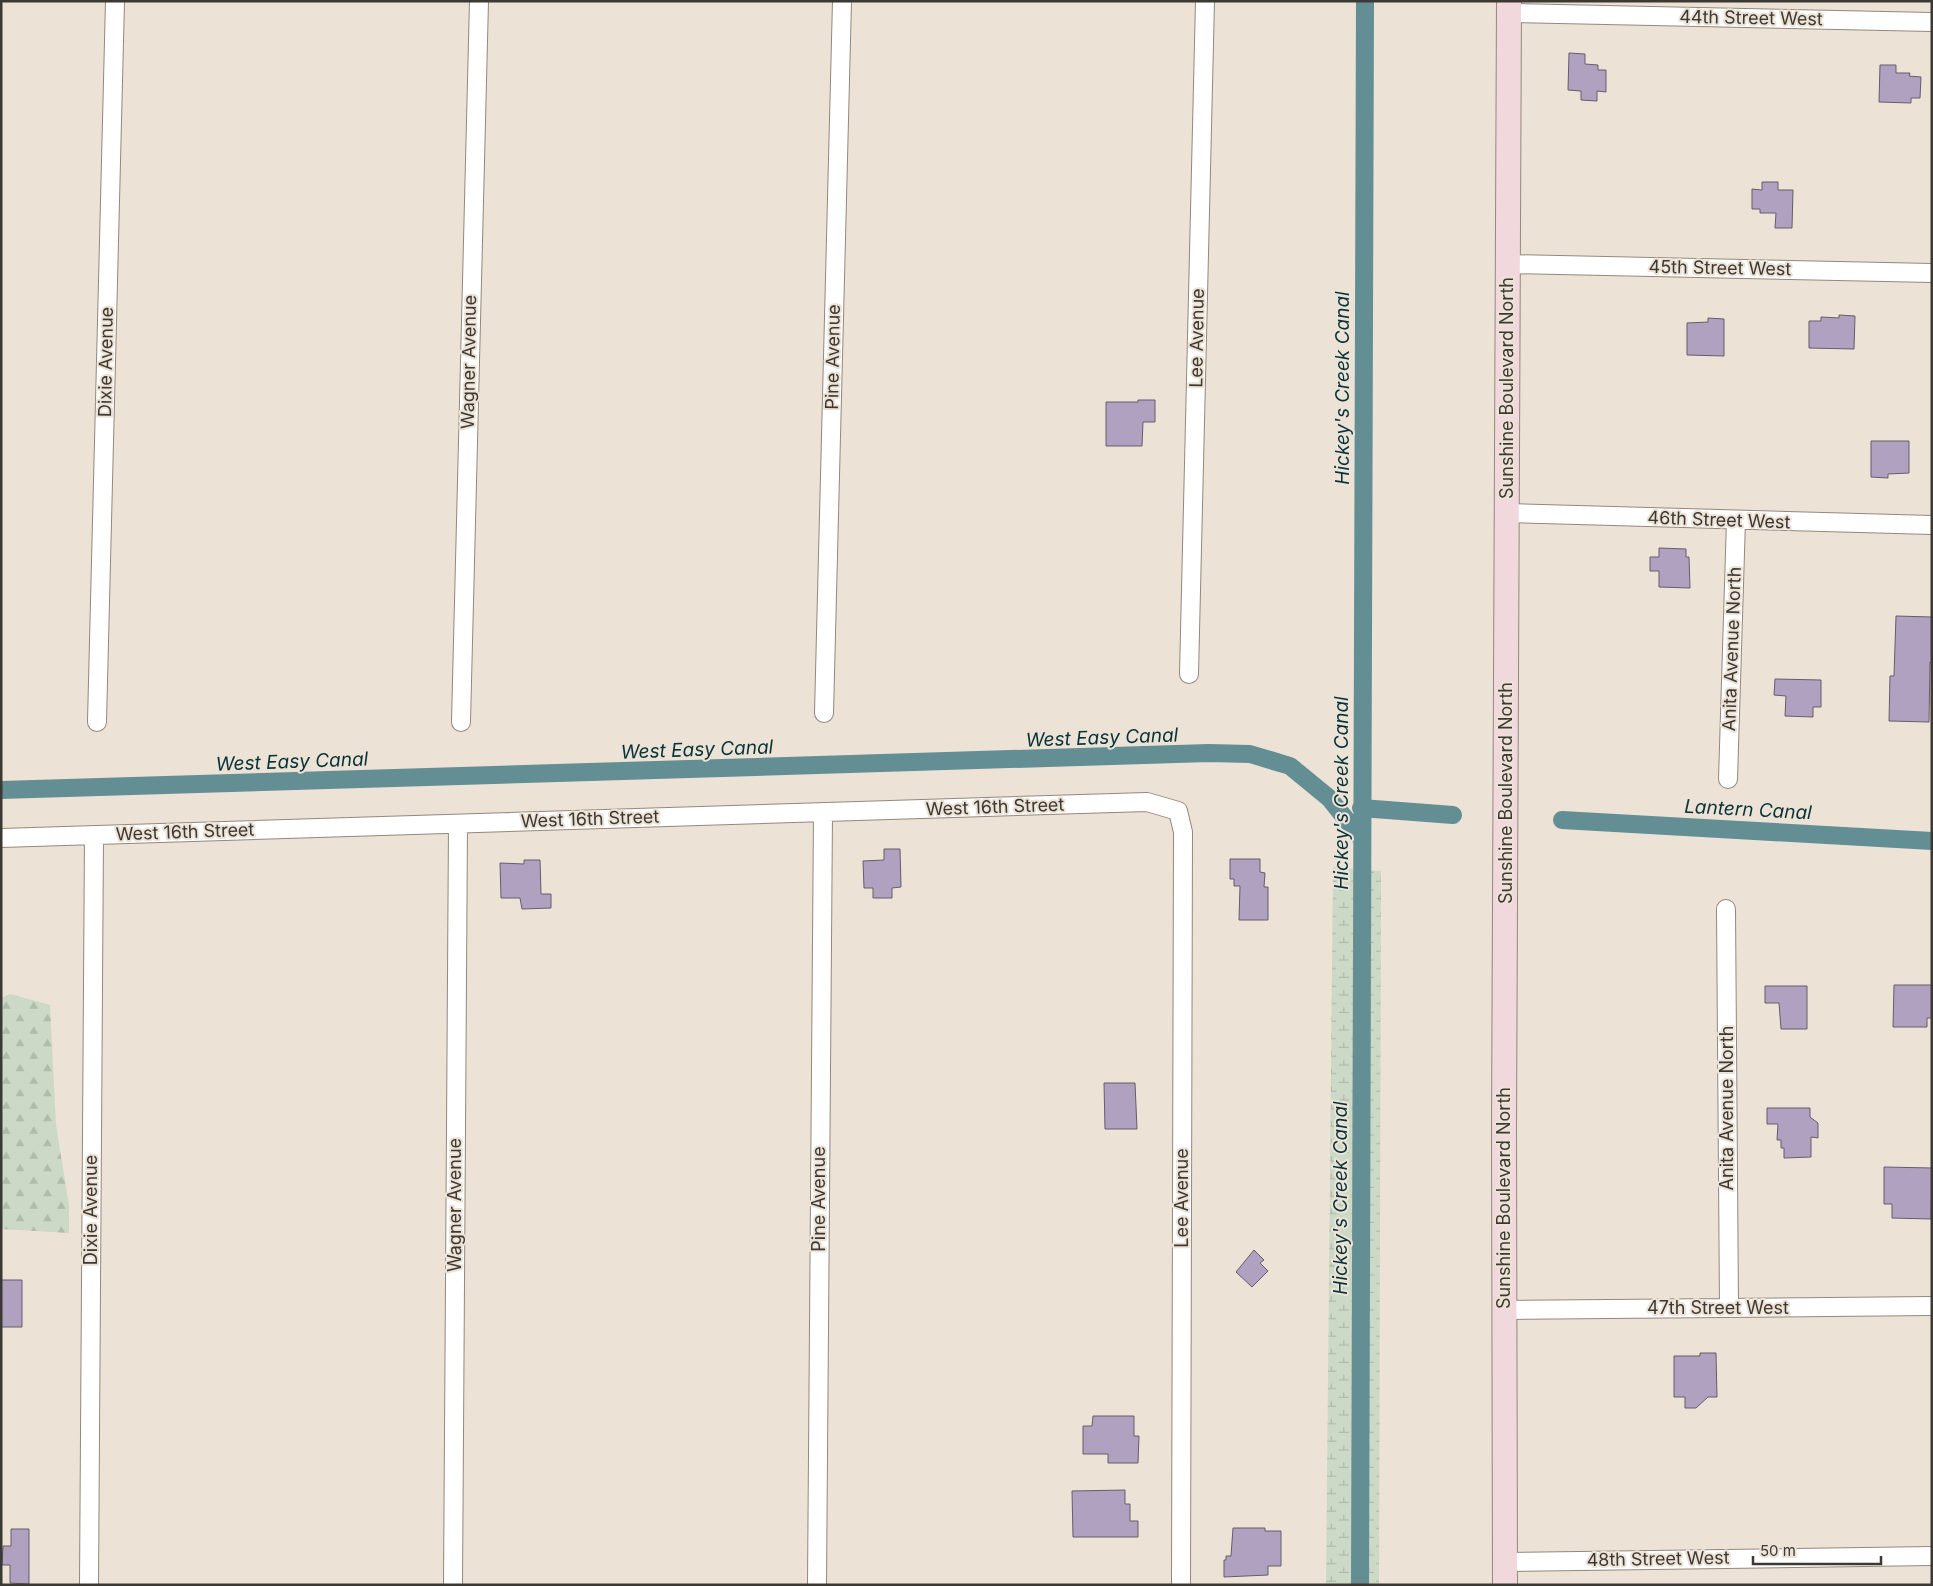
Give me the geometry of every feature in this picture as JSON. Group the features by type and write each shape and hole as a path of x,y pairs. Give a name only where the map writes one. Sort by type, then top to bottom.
{"street":[{"name":"Dixie Avenue","path":"97,722 115,1"},
{"name":"Wagner Avenue","path":"461,722 478,1"},
{"name":"Pine Avenue","path":"824,713 842,1"},
{"name":"Lee Avenue","path":"1189,674 1205,1"},
{"name":"44th Street West","path":"1509,7 1932,22"},
{"name":"Sunshine Boulevard North","path":"1505,1573 1504,1310 1509,7"},
{"name":"45th Street West","path":"1508,264 1932,273"},
{"name":"46th Street West","path":"1507,514 1932,525"},
{"name":"Anita Avenue North","path":"1728,778 1736,520"},
{"name":"West 16th Street","path":"1,838 1147,802 1178,811"},
{"name":"Lee Avenue","path":"1178,811 1183,832 1181,1585"},
{"name":"Pine Avenue","path":"817,1585 823,813"},
{"name":"Wagner Avenue","path":"453,1585 458,824"},
{"name":"Dixie Avenue","path":"89,1585 94,836"},
{"name":"Anita Avenue North","path":"1726,909 1729,1308"},
{"name":"47th Street West","path":"1504,1310 1932,1306"},
{"name":"48th Street West","path":"1505,1573 1932,1556"}],"green space":[{"path":"1333,867 1381,871 1379,1585 1326,1585"},
{"path":"10,994 50,1005 56,1125 69,1206 69,1233 1,1229 1,998"}],"building":[{"path":"1569,53 1585,54 1585,64 1598,65 1598,70 1606,70 1606,92 1597,91 1597,101 1581,100 1581,91 1568,90"},
{"path":"1880,65 1896,65 1896,73 1910,73 1909,76 1921,77 1920,98 1911,98 1911,103 1879,102"},
{"path":"1762,182 1778,182 1778,190 1793,190 1792,228 1775,228 1776,213 1760,213 1760,209 1752,209 1752,189 1762,190"},
{"path":"1839,315 1855,316 1854,349 1809,348 1809,321 1821,321 1821,317 1839,318"},
{"path":"1708,318 1724,319 1724,356 1687,355 1687,323 1708,322"},
{"path":"1138,400 1155,400 1155,422 1143,422 1142,446 1106,446 1106,402 1138,402"},
{"path":"1871,441 1909,441 1909,473 1888,474 1888,478 1871,477"},
{"path":"1659,548 1686,549 1686,557 1689,557 1690,588 1659,587 1659,571 1650,571 1650,557 1659,557"},
{"path":"1896,616 1932,617 1929,722 1889,721 1890,676 1894,676"},
{"path":"1775,679 1821,680 1821,707 1813,707 1813,717 1785,716 1786,696 1774,695"},
{"path":"884,849 900,849 901,887 892,888 892,898 873,898 873,888 864,888 863,861 884,860"},
{"path":"1230,859 1260,859 1260,872 1265,873 1264,887 1268,887 1268,920 1239,920 1240,886 1234,886 1234,879 1230,879"},
{"path":"524,860 540,860 541,894 551,894 551,908 522,909 520,898 501,898 500,863 524,864"},
{"path":"1894,985 1932,985 1932,1018 1927,1018 1927,1027 1893,1027"},
{"path":"1765,986 1807,986 1807,1029 1781,1029 1779,1003 1765,1003"},
{"path":"1104,1083 1135,1083 1137,1129 1105,1129"},
{"path":"1767,1108 1810,1108 1810,1117 1818,1123 1818,1138 1811,1137 1811,1157 1784,1158 1784,1148 1781,1148 1781,1140 1777,1140 1778,1124 1767,1124"},
{"path":"1884,1167 1932,1168 1931,1219 1892,1218 1892,1204 1884,1204"},
{"path":"1254,1250 1264,1260 1260,1263 1268,1271 1252,1287 1236,1272"},
{"path":"1,1280 22,1280 22,1327 1,1327"},
{"path":"1700,1353 1716,1353 1717,1397 1708,1397 1696,1408 1685,1408 1685,1397 1674,1397 1674,1356 1700,1356"},
{"path":"1093,1416 1134,1416 1134,1436 1139,1436 1138,1463 1108,1463 1108,1454 1083,1454 1083,1426 1092,1426"},
{"path":"1125,1490 1125,1504 1130,1504 1130,1521 1138,1521 1138,1537 1073,1537 1072,1491"},
{"path":"1233,1528 1265,1528 1265,1531 1281,1531 1281,1566 1268,1566 1268,1575 1224,1577 1224,1560 1226,1560 1226,1556 1231,1556"},
{"path":"11,1529 29,1529 29,1584 10,1583 10,1565 2,1565 3,1546 11,1546"}],"waterway":[{"name":"Hickey's Creek Canal","path":"1360,1585 1365,1"},
{"name":"West Easy Canal","path":"1,790 1209,753 1250,754 1290,766 1329,798 1361,838"},
{"name":"Lantern Canal","path":"1361,808 1453,815"},
{"name":"Lantern Canal","path":"1562,820 1932,841"}]}
